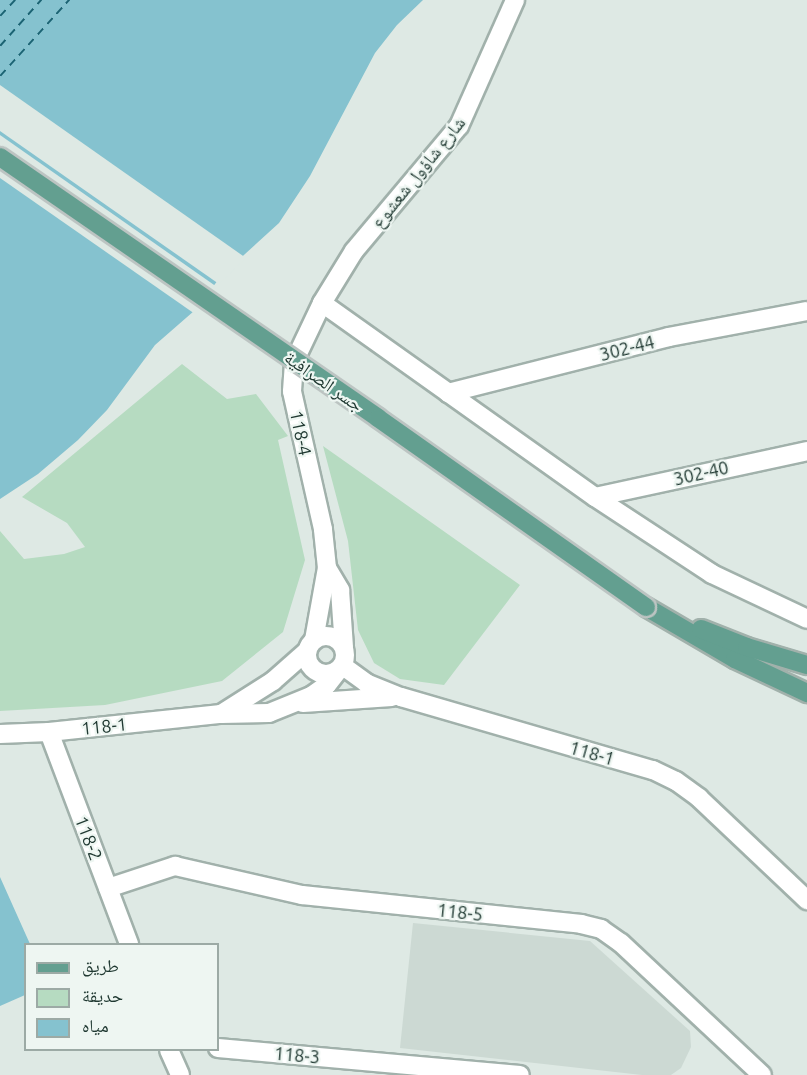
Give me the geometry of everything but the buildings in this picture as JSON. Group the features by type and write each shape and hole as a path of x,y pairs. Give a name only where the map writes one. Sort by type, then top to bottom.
{"main road":[{"name":"جسر الصرافية","path":"0,157 378,418 646,607"},
{"path":"646,607 747,647 807,665"},
{"path":"646,607 735,659 807,693"}],"street":[{"name":"شارع شاؤول شعشوع","path":"322,303 354,251 459,126 515,0"},
{"path":"322,303 595,497 712,574 807,619"},
{"name":"118-4","path":"311,645 327,568 323,529 291,385 294,362 322,303"},
{"name":"302-44","path":"448,393 669,338 807,310"},
{"name":"302-40","path":"595,497 807,451"},
{"name":"118-4","path":"327,568 340,590 344,647"},
{"path":"221,714 273,681 311,645 327,636 334,637 344,647 345,660 340,669 325,675 318,673 309,664 311,645"},
{"name":"118-1","path":"0,734 49,732 221,714 254,715 298,703 327,685 340,669 366,683 401,697 653,771 676,781 699,798 807,900"},
{"path":"298,703 401,697"},
{"name":"118-2","path":"49,732 128,943"},
{"name":"118-5","path":"108,888 175,866 302,895 581,924 601,929 621,942 762,1075"},
{"name":"118-3","path":"219,1048 520,1075"},
{"path":"169,1051 180,1075"}],"shaded area":[{"path":"413,923 590,941 690,1031 691,1047 681,1068 671,1075 642,1075 400,1048"}],"green space":[{"path":"182,364 227,399 256,394 288,436 278,440 305,560 283,632 222,681 105,705 0,711 0,531 24,559 64,554 85,547 67,523 22,497"},
{"path":"323,446 520,585 444,685 400,679 374,663 358,630 348,541"}],"water":[{"path":"0,0 423,0 397,25 375,53 310,176 279,223 222,275 194,311 155,345 107,410 78,440 38,474 0,499"},
{"path":"0,877 30,943 24,943 24,995 0,1006"}],"pier":[{"path":"0,85 246,258 219,284 0,131"},
{"path":"0,135 217,287 195,314 0,178"}],"ferry route":[{"path":"0,16 15,0"},
{"path":"0,46 41,0"},
{"path":"0,76 69,0"}]}
